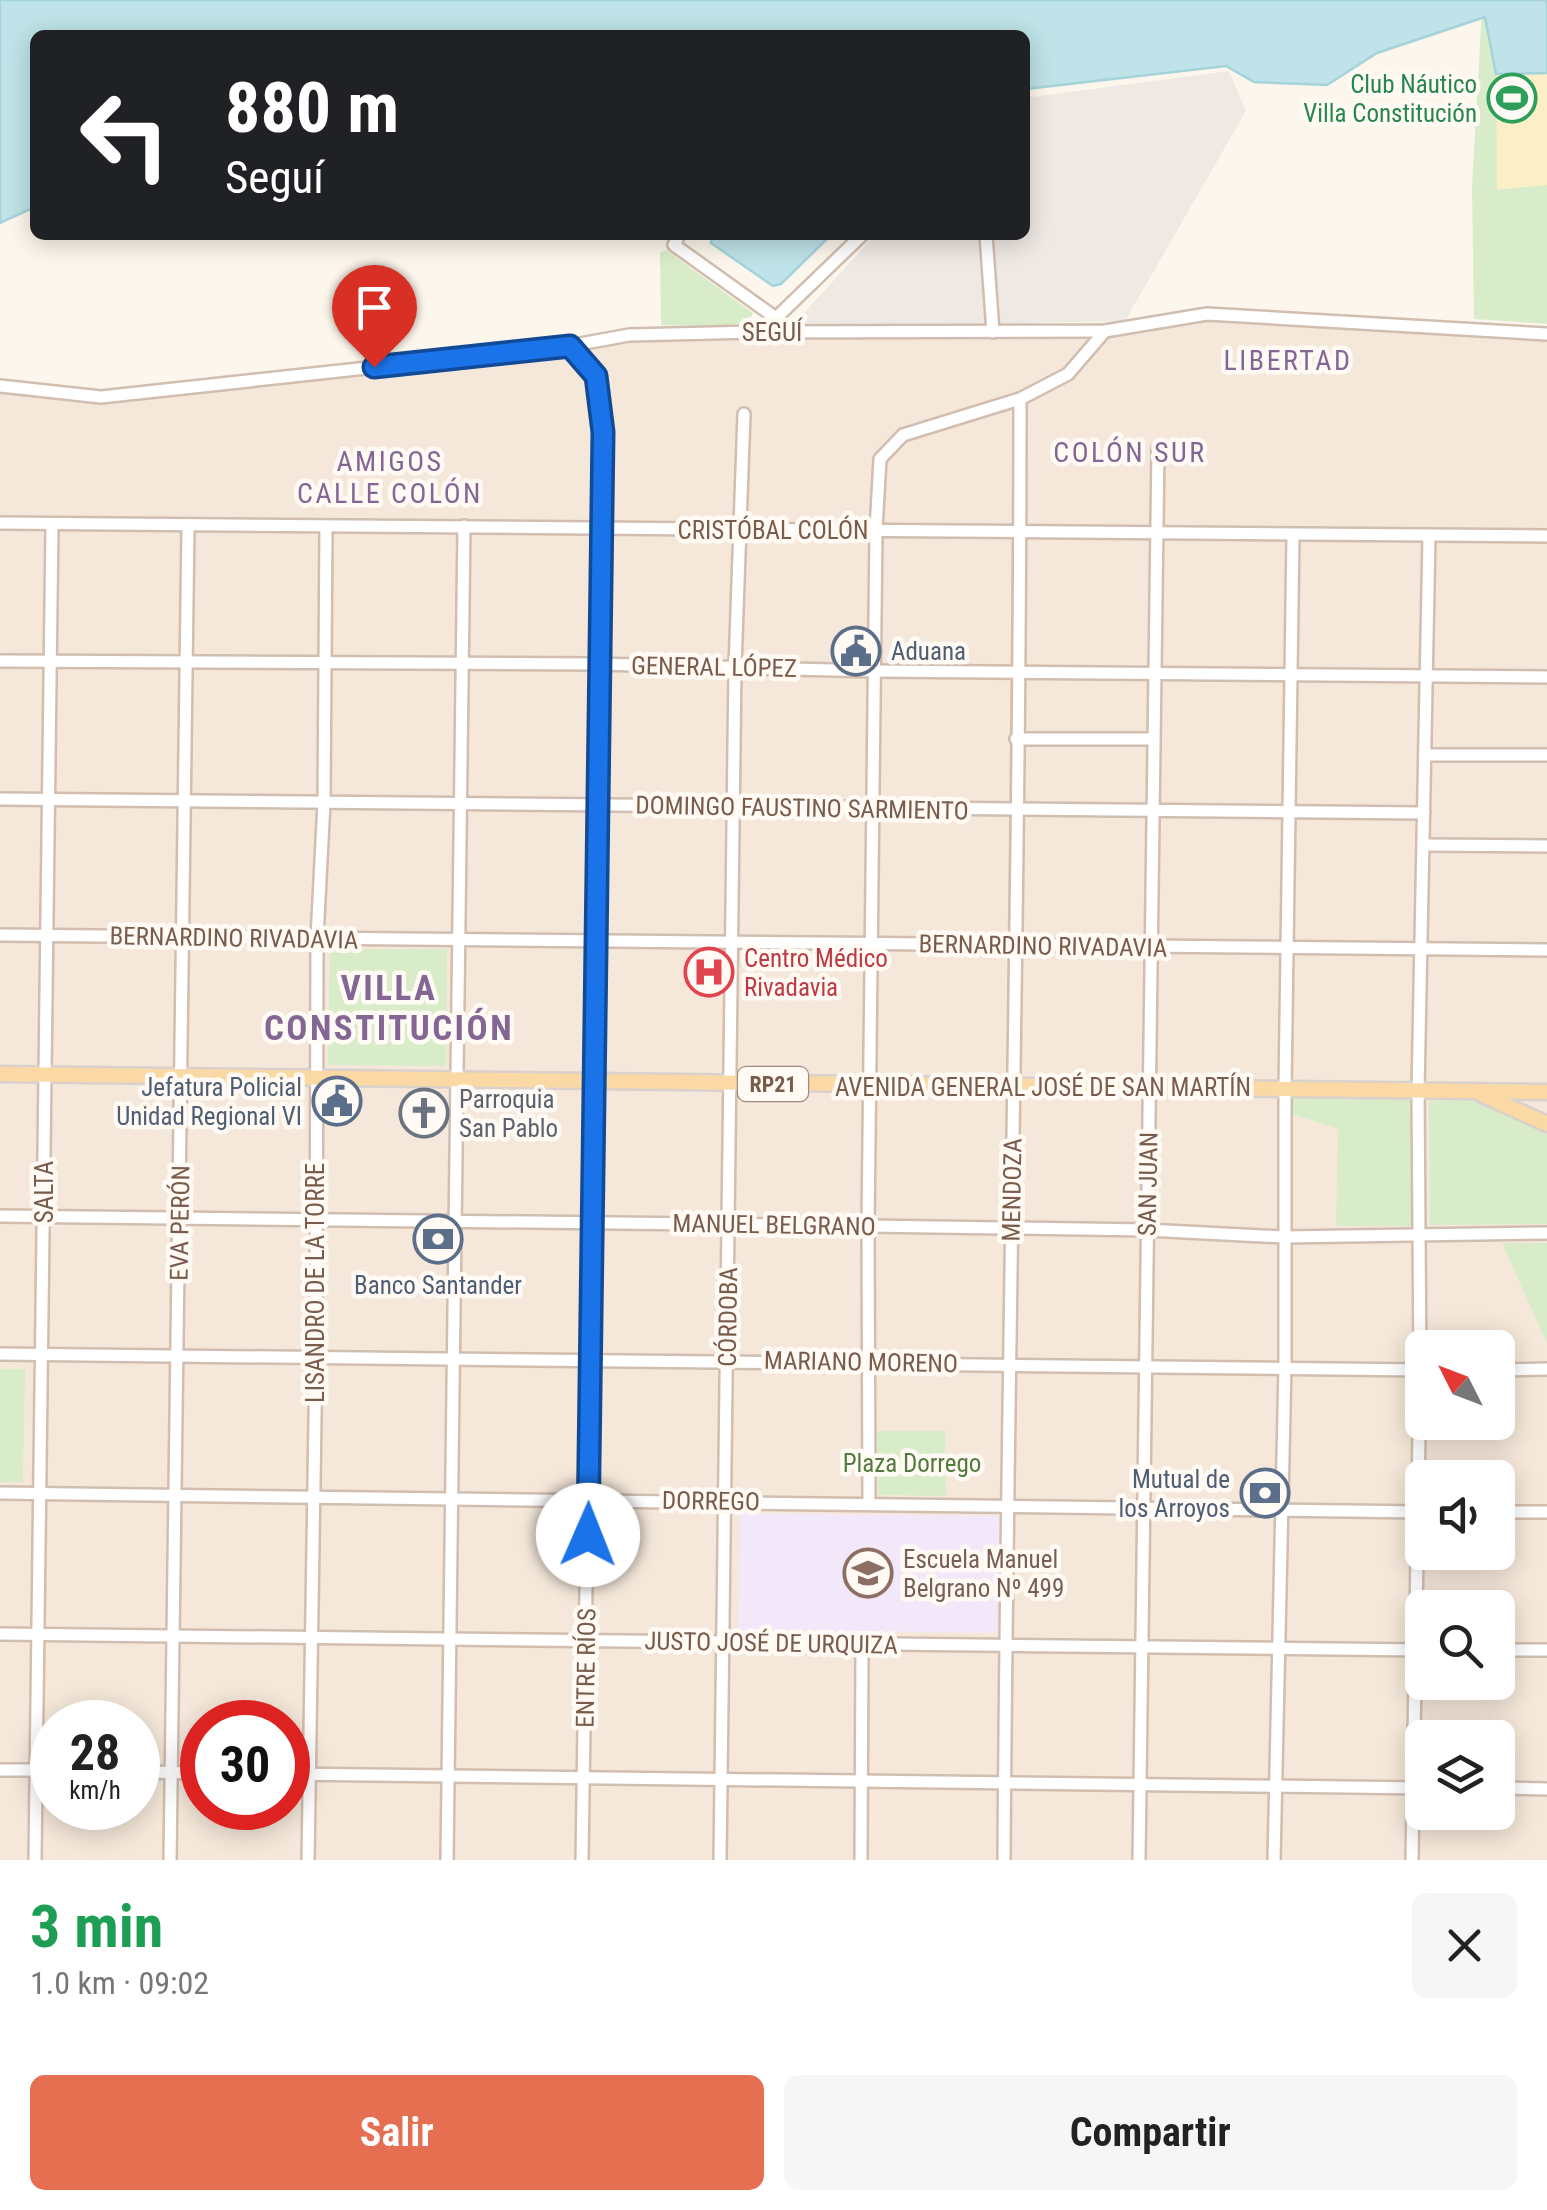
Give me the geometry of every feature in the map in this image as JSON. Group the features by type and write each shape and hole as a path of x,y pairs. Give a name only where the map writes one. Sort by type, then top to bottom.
{"main road":[{"name":"AVENIDA GENERAL JOSÉ DE SAN MARTÍN","path":"0,1074 1547,1092"},
{"path":"1472,1090 1547,1124"}],"street":[{"path":"676,240 674,245 776,318 857,240"},
{"path":"986,240 992,332"},
{"path":"754,332 768,312"},
{"name":"SEGUÍ","path":"0,380 101,396 570,346 629,336 1105,331 1207,314 1547,334"},
{"path":"869,1504 868,1226 880,459 903,435 1020,399 1068,374 1105,331"},
{"name":"ENTRE RÍOS","path":"570,346 596,376 603,432 582,1860"},
{"name":"MENDOZA","path":"1004,1860 1003,1644 1014,1086 1020,399"},
{"name":"CÓRDOBA","path":"720,1860 735,667 744,414"},
{"name":"SAN JUAN","path":"1139,1860 1158,448"},
{"name":"CRISTÓBAL COLÓN","path":"0,522 1547,536"},
{"name":"SALTA","path":"36,1700 52,524"},
{"name":"EVA PERÓN","path":"170,1860 188,526"},
{"name":"LISANDRO DE LA TORRE","path":"310,1700 317,938 324,802 326,526"},
{"path":"447,1860 464,526"},
{"path":"1274,1860 1284,1366 1292,534"},
{"path":"1421,1330 1418,1090 1430,536"},
{"name":"GENERAL LÓPEZ","path":"0,661 598,664 876,671 1547,677"},
{"path":"1016,739 1153,740"},
{"path":"1426,755 1547,754"},
{"name":"DOMINGO FAUSTINO SARMIENTO","path":"0,799 1291,814 1424,812"},
{"path":"1424,845 1547,846"},
{"name":"BERNARDINO RIVADAVIA","path":"0,935 1547,950"},
{"name":"MANUEL BELGRANO","path":"0,1216 1148,1230 1284,1237 1547,1233"},
{"name":"MARIANO MORENO","path":"0,1354 1405,1370"},
{"path":"1515,1370 1547,1370"},
{"name":"DORREGO","path":"0,1494 1405,1512"},
{"path":"1515,1512 1547,1512"},
{"name":"JUSTO JOSÉ DE URQUIZA","path":"0,1634 1405,1650"},
{"path":"861,1860 862,1644"},
{"path":"1515,1650 1547,1650"},
{"path":"0,1770 30,1770"},
{"path":"160,1772 180,1772"},
{"path":"310,1774 1405,1788"},
{"path":"1515,1788 1547,1788"},
{"name":"SALTA","path":"35,1830 35,1860"},
{"name":"LISANDRO DE LA TORRE","path":"308,1860 309,1830"},
{"path":"1412,1860 1414,1830"}],"shaded area":[{"path":"1229,71 1246,111 1125,321 802,327 803,314 870,240 1030,240 1030,97"},
{"path":"1207,314 1547,334 1547,1860 0,1860 0,386 101,397 629,335 1105,331"},
{"path":"740,1513 1000,1516 997,1633 738,1630"}],"green space":[{"name":"Club Náutico Villa Constitución","path":"1547,0 1547,324 1474,319 1472,186 1482,9"},
{"path":"666,250 753,313 745,327 661,325 660,253"},
{"path":"330,949 447,949 446,1066 328,1065"},
{"path":"1292,1096 1410,1100 1411,1226 1336,1226 1338,1129 1292,1114"},
{"path":"1492,1099 1547,1124 1547,1224 1430,1225 1429,1101"},
{"path":"1502,1243 1547,1243 1547,1343"},
{"path":"0,1369 25,1369 23,1482 0,1482"},
{"name":"Plaza Dorrego","path":"877,1431 945,1431 946,1496 878,1495"}],"sand":[{"path":"1547,73 1547,185 1497,190 1496,74"}],"water":[{"path":"0,0 1547,0 1547,73 1496,74 1485,17 1377,53 1327,85 1254,82 1226,66 1030,88 1030,30 30,30 30,209 0,223"},
{"path":"826,240 781,284 773,286 711,243"}],"place":[{"name":"Club Náutico Villa Constitución","path":"1512,98"},
{"name":"Aduana","path":"856,651"},
{"name":"Centro Médico Rivadavia","path":"709,972"},
{"name":"Jefatura Policial Unidad Regional VI","path":"337,1101"},
{"name":"Parroquia San Pablo","path":"424,1113"},
{"name":"Banco Santander","path":"438,1239"},
{"name":"Mutual de los Arroyos","path":"1265,1493"},
{"name":"Escuela Manuel Belgrano Nº 499","path":"868,1573"}],"district":[{"name":"LIBERTAD","path":"1288,360"},
{"name":"COLÓN SUR","path":"1130,452"},
{"name":"AMIGOS CALLE COLÓN","path":"390,477"},
{"name":"VILLA CONSTITUCIÓN","path":"389,1008"}],"route":[{"path":"374,367 570,346 596,376 603,432 588,1535"}]}
